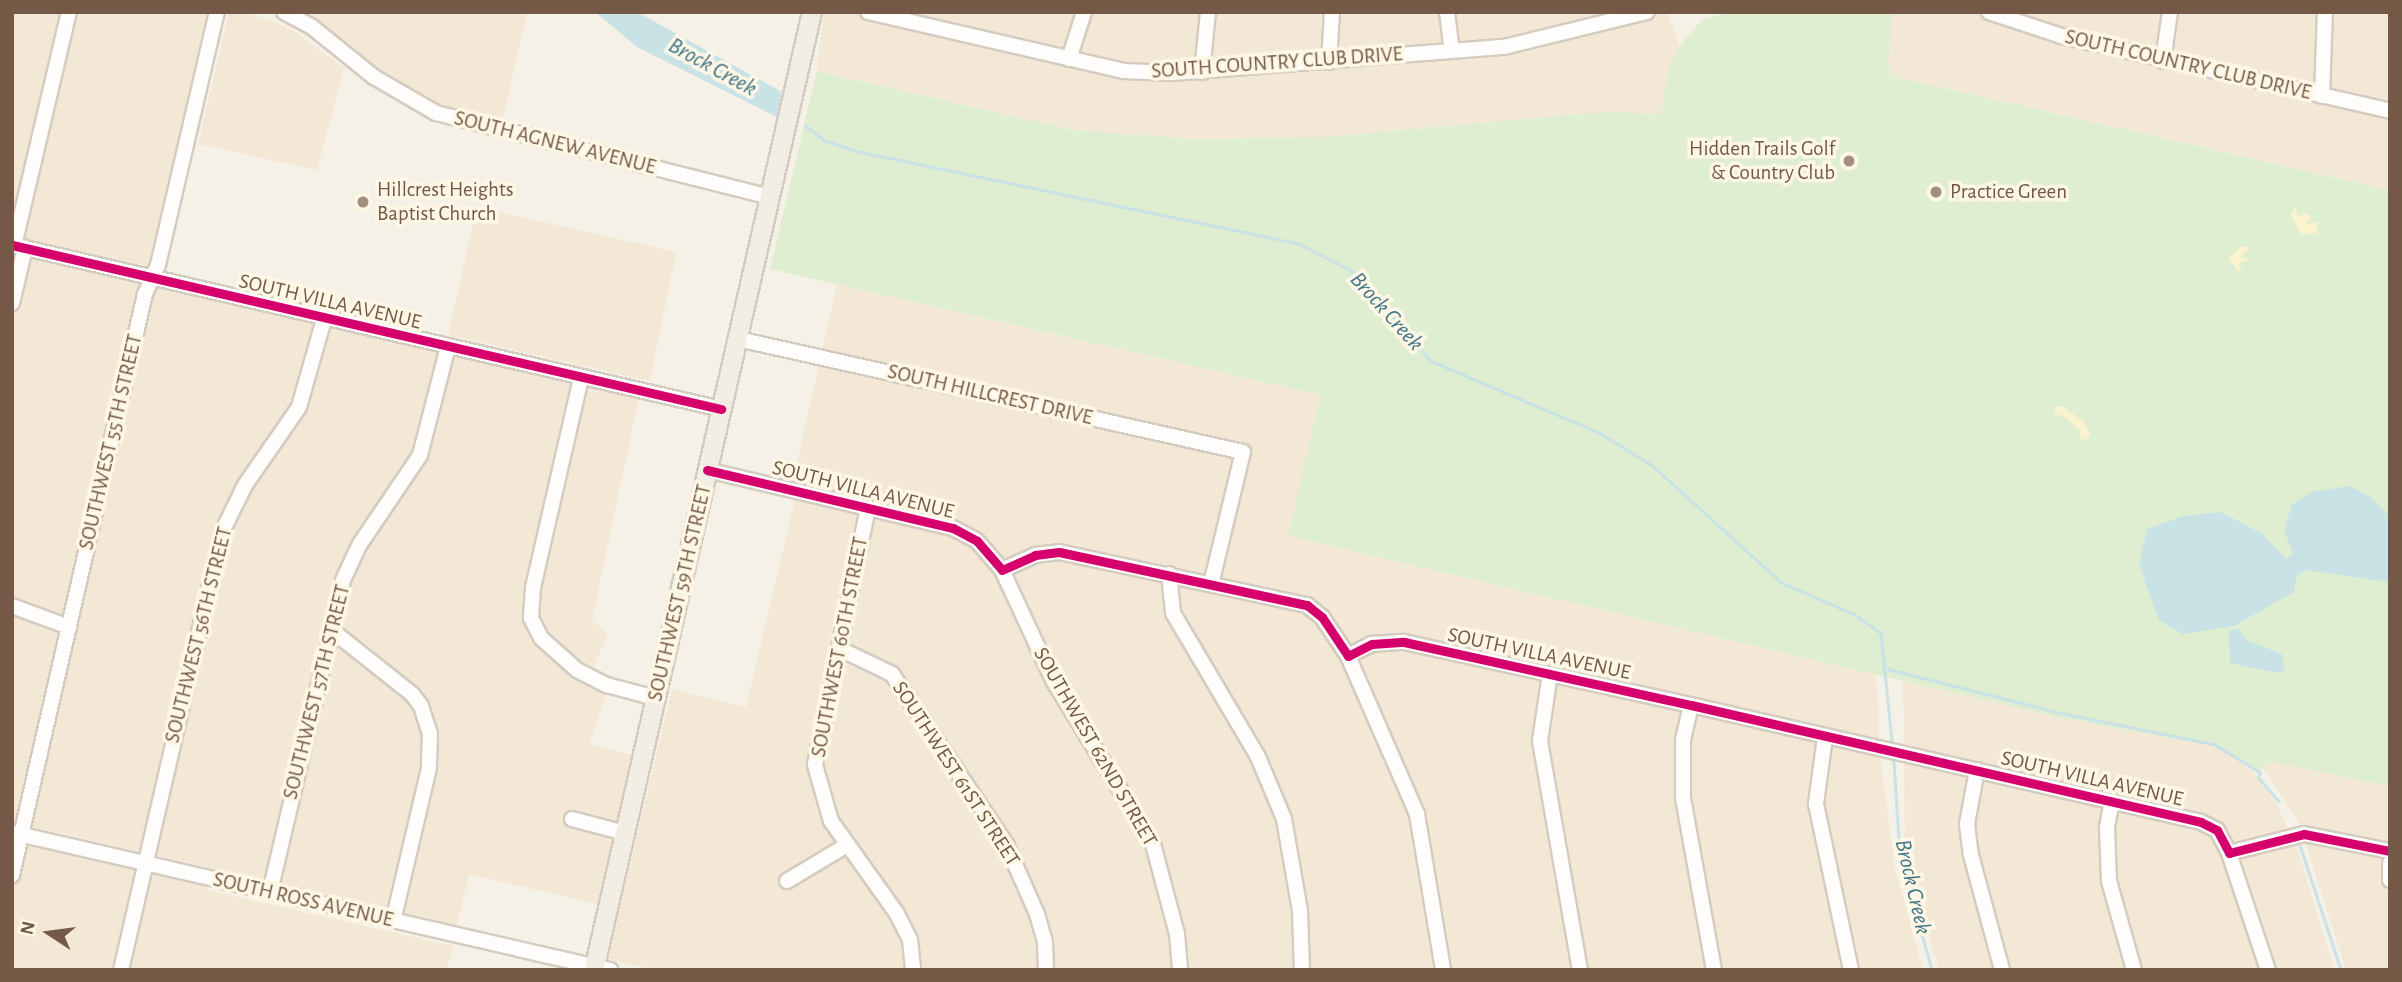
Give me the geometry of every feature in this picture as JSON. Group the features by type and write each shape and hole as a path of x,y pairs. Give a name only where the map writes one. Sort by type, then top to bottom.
{"main road":[{"name":"SOUTHWEST 59TH STREET","path":"599,969 625,833 812,12"}],"street":[{"path":"12,303 17,247 69,12"},
{"name":"SOUTHWEST 55TH STREET","path":"12,875 17,834 217,12"},
{"name":"SOUTH AGNEW AVENUE","path":"284,12 312,27 374,77 436,113 770,197"},
{"name":"SOUTH COUNTRY CLUB DRIVE","path":"868,12 1123,71 1202,72 1504,47 1606,18 1647,12"},
{"path":"942,28 946,12"},
{"path":"1069,59 1084,12"},
{"path":"1202,72 1208,12"},
{"path":"1329,62 1332,12"},
{"path":"1447,12 1452,50"},
{"name":"SOUTH COUNTRY CLUB DRIVE","path":"1989,12 2060,36 2390,111"},
{"path":"2163,61 2171,12"},
{"path":"2322,96 2325,12"},
{"name":"SOUTH VILLA AVENUE","path":"17,247 721,409"},
{"name":"SOUTHWEST 56TH STREET","path":"121,970 222,531 245,485 299,407 324,319"},
{"name":"SOUTH HILLCREST DRIVE","path":"738,339 1243,452 1211,584"},
{"name":"SOUTHWEST 57TH STREET","path":"270,892 330,629 352,559 420,455 448,347"},
{"path":"581,377 533,588 531,618 541,638 577,670 607,685 656,698"},
{"name":"SOUTH VILLA AVENUE","path":"707,470 965,533 1002,570"},
{"name":"SOUTHWEST 60TH STREET","path":"868,508 815,765 831,821 897,914 910,940 913,970"},
{"path":"1002,570 1035,555 1059,552 1307,605 1322,617 1348,656 1417,814 1443,970"},
{"name":"SOUTHWEST 62ND STREET","path":"1002,570 1053,680 1153,844 1177,934 1180,970"},
{"path":"1169,575 1177,622 1258,757 1284,819 1299,900 1302,970"},
{"path":"12,606 69,628"},
{"path":"330,629 412,694 428,726 429,768 393,921"},
{"name":"SOUTH VILLA AVENUE","path":"1348,656 1372,644 1404,642 2201,822 2217,830 2229,853 2268,970"},
{"name":"SOUTHWEST 61ST STREET","path":"840,649 892,674 1007,846 1037,914 1045,942 1046,970"},
{"path":"1550,674 1540,741 1580,970"},
{"path":"1691,705 1683,740 1683,798 1714,970"},
{"path":"1825,737 1816,804 1851,970"},
{"path":"1977,770 1968,824 1971,855 2002,970"},
{"path":"2112,801 2107,827 2109,881 2134,970"},
{"path":"572,819 625,833"},
{"name":"SOUTH ROSS AVENUE","path":"17,834 599,969"},
{"path":"2229,853 2288,835 2304,834 2390,851"},
{"path":"787,881 847,845"},
{"path":"2390,863 2390,880"}],"shaded area":[{"path":"12,12 209,12 148,266 12,236"},
{"path":"229,12 247,12 289,28 344,68 317,170 198,144"},
{"path":"296,12 527,12 501,127 422,101"},
{"path":"824,12 1667,12 1680,47 1668,69 1661,115 1615,111 1322,137 1193,139 1074,130 817,71"},
{"path":"1893,12 2390,12 2390,190 1892,76 1888,63"},
{"path":"477,207 676,252 650,381 448,335"},
{"path":"12,250 258,311 639,397 592,620 608,634 586,684 607,691 589,744 634,755 597,904 469,874 457,925 12,822"},
{"path":"837,284 1320,395 1289,536 1876,671 1880,756 1895,868 1923,970 655,970 608,959 672,689 746,707 800,478 794,476"},
{"path":"1903,678 2056,717 2213,746 2245,762 2276,802 2300,856 2334,970 1939,970 1905,852"},
{"path":"2271,762 2390,786 2390,970 2346,970 2298,820 2263,768"},
{"path":"12,841 208,883 207,890 453,946 447,970 12,970"}],"green space":[{"name":"Hidden Trails Golf & Country Club","path":"1731,12 1893,12 1888,63 1892,76 2390,190 2390,786 2271,762 2257,773 2213,746 2056,717 1288,536 1320,395 770,269 817,71 1074,130 1193,139 1322,137 1615,111 1661,115 1668,69 1681,44 1702,20"}],"sand":[{"path":"2296,206 2297,217 2306,213 2311,217 2306,225 2319,222 2316,233 2302,235 2290,214"},
{"path":"2241,246 2250,248 2241,256 2250,260 2238,263 2242,269 2238,272 2229,258"},
{"path":"2062,406 2084,422 2090,433 2087,440 2081,439 2079,429 2065,417 2055,414 2055,407"}],"water":[{"name":"Brock Creek","path":"595,12 637,12 782,92 777,117 637,47"},
{"path":"2349,486 2369,496 2390,516 2390,582 2306,570 2297,576 2294,592 2234,626 2183,634 2159,620 2139,565 2147,529 2183,516 2221,512 2261,533 2286,558 2293,554 2284,530 2292,505 2311,492"},
{"path":"2238,628 2246,640 2282,654 2284,671 2277,673 2230,663 2229,631"}],"waterway":[{"name":"Brock Creek","path":"805,125 824,140 856,151 1300,244 1354,272 1431,361 1602,434 1653,466 1782,583 1854,614 1881,633 1892,741"},
{"path":"1888,669 2061,713 2214,744 2260,772 2259,778 2279,801"},
{"name":"Brock Creek","path":"1894,762 1900,854 1932,970"},
{"path":"2299,842 2341,970"}],"cycle path":[{"path":"12,245 721,409"},
{"path":"707,470 953,528 977,541 1002,570 1035,555 1059,552 1307,605 1322,617 1348,656 1372,644 1404,642 1691,705 2201,822 2217,830 2229,853 2304,834 2390,851"}],"place":[{"name":"Hidden Trails Golf & Country Club","path":"1849,161"},
{"name":"Practice Green","path":"1936,192"},
{"name":"Hillcrest Heights Baptist Church","path":"363,202"}]}
